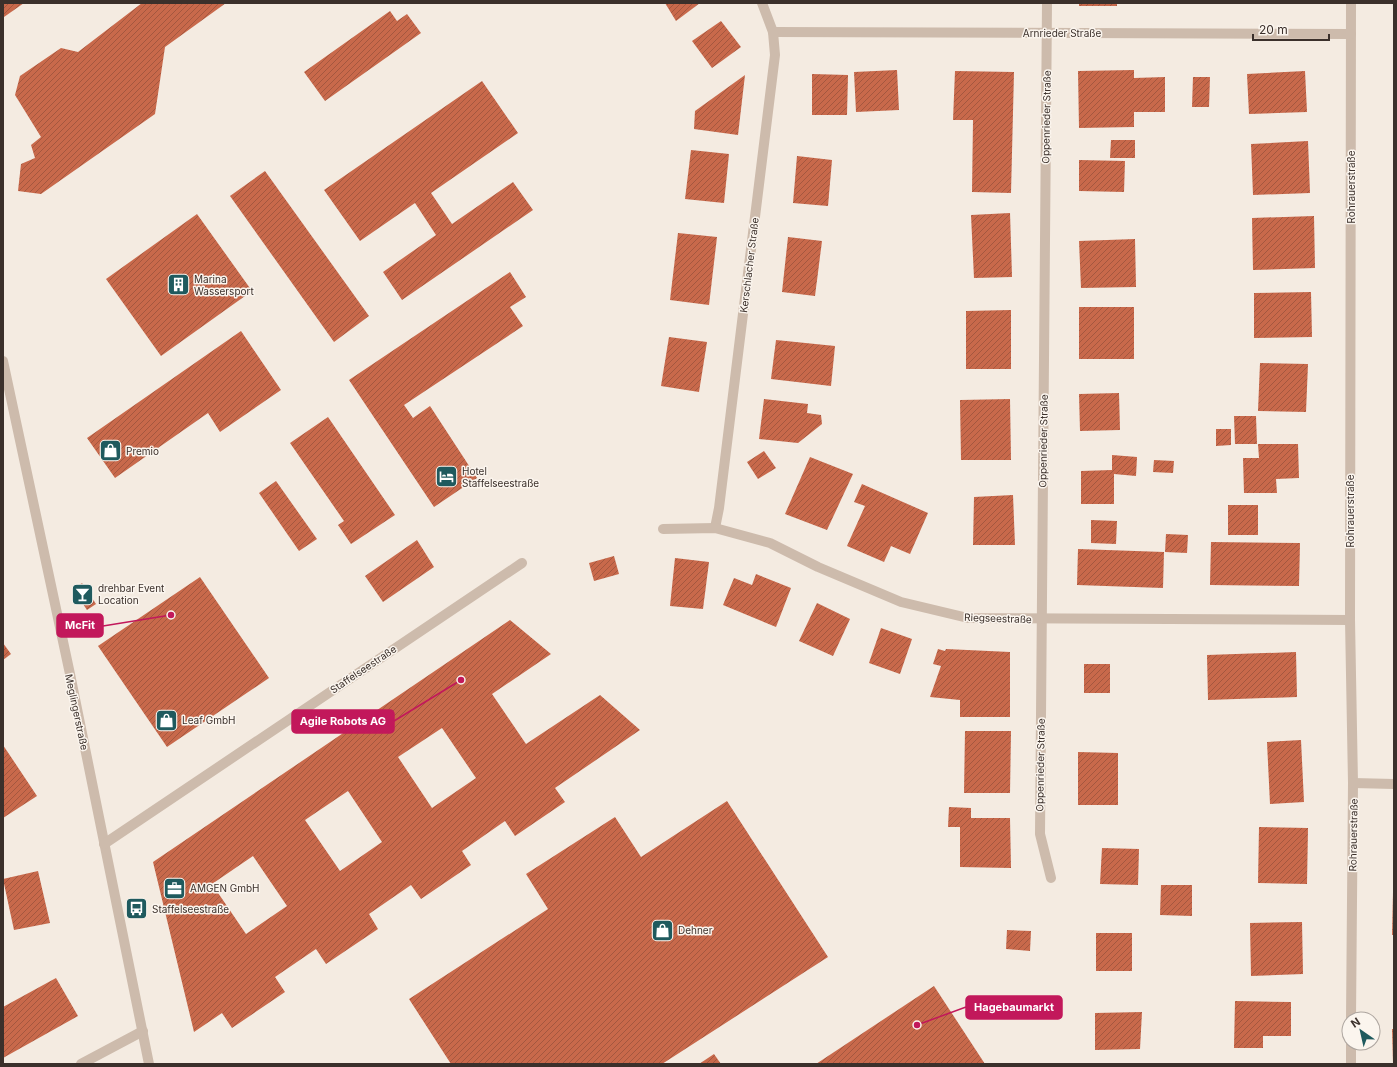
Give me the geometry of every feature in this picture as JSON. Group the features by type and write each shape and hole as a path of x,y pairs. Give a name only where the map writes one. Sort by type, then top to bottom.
{"street":[{"name":"Kerschlacher Straße","path":"715,528 719,508 775,55 773,32 762,3"},
{"name":"Oppenrieder Straße","path":"1047,3 1040,834 1051,878"},
{"name":"Rohrauerstraße","path":"1351,3 1350,620 1353,783 1351,1011"},
{"name":"Arnrieder Straße","path":"773,32 1351,34"},
{"name":"Meglingerstraße","path":"3,361 149,1064"},
{"name":"Riegseestraße","path":"663,529 715,528 770,543 818,567 901,602 968,618 1350,620"},
{"name":"Staffelseestraße","path":"104,844 522,562"},
{"path":"1353,783 1394,784"},
{"path":"81,1064 143,1031"},
{"path":"1351,1051 1351,1064"}],"building":[{"path":"3,3 24,3 4,17"},
{"path":"142,3 226,3 165,47 155,114 41,194 18,191 21,164 35,158 31,145 41,137 15,95 20,76 61,48 78,52"},
{"path":"665,3 700,3 676,21"},
{"path":"1079,3 1117,3 1117,6 1079,6"},
{"path":"390,11 397,21 407,14 421,33 325,101 304,72"},
{"path":"721,21 741,47 712,68 692,41"},
{"path":"897,70 899,110 856,112 854,72"},
{"path":"1134,70 1134,78 1165,77 1165,112 1134,112 1134,127 1079,128 1078,71"},
{"path":"955,71 1014,72 1011,193 972,192 973,120 953,120"},
{"path":"1305,71 1307,112 1249,114 1247,74"},
{"path":"812,74 848,75 847,115 812,115"},
{"path":"745,75 738,135 694,129 695,111"},
{"path":"1193,77 1210,77 1209,107 1192,107"},
{"path":"482,81 518,133 431,193 452,224 513,182 533,210 402,300 383,272 436,235 415,203 360,241 324,190"},
{"path":"1111,140 1135,140 1135,158 1110,158"},
{"path":"1308,141 1310,193 1253,195 1251,144"},
{"path":"691,150 729,154 724,203 685,199"},
{"path":"797,156 832,160 828,206 793,203"},
{"path":"1079,160 1125,161 1124,192 1079,191"},
{"path":"265,171 369,316 334,342 230,196"},
{"path":"1010,213 1012,277 974,278 971,215"},
{"name":"Marina Wassersport","path":"197,214 252,291 161,356 106,279"},
{"path":"1314,216 1315,268 1253,270 1252,218"},
{"path":"678,233 717,237 709,305 670,300"},
{"path":"788,237 822,241 815,296 782,292"},
{"path":"1135,239 1136,287 1081,288 1079,241"},
{"path":"510,272 526,297 510,307 523,326 404,405 413,418 430,406 477,478 434,507 349,380"},
{"path":"1311,292 1312,337 1254,338 1254,293"},
{"path":"1079,307 1134,307 1134,359 1079,359"},
{"path":"1011,310 1011,369 966,369 966,311"},
{"path":"241,331 281,390 220,432 208,413 115,478 87,438"},
{"path":"669,337 707,342 699,392 661,386"},
{"path":"776,340 835,346 831,386 771,379"},
{"path":"1260,363 1308,364 1306,412 1258,411"},
{"path":"1119,393 1120,430 1080,431 1079,394"},
{"path":"764,399 808,404 807,413 821,415 822,424 798,443 759,439"},
{"path":"1010,399 1011,460 961,460 960,400"},
{"path":"1234,416 1256,416 1257,444 1235,444"},
{"path":"328,417 395,515 351,544 338,525 344,521 290,443"},
{"path":"1216,429 1231,429 1231,445 1216,446"},
{"path":"1258,444 1298,444 1299,478 1276,479 1277,493 1244,493 1243,458 1259,458"},
{"path":"764,451 776,468 758,479 747,462"},
{"path":"1112,455 1137,457 1136,476 1114,474 1114,504 1081,504 1081,471 1112,470"},
{"path":"810,457 853,474 827,530 785,514"},
{"path":"1154,460 1174,461 1173,473 1153,472"},
{"path":"276,481 317,539 299,551 259,493"},
{"path":"862,484 928,513 910,554 891,546 884,562 847,546 865,506 854,502"},
{"path":"1013,495 1015,545 973,545 974,497"},
{"path":"1228,505 1258,505 1258,535 1228,535"},
{"path":"1091,520 1117,521 1116,544 1091,543"},
{"path":"1166,534 1188,535 1187,553 1165,552"},
{"path":"417,540 434,567 383,602 365,576"},
{"path":"1211,542 1300,543 1299,586 1210,585"},
{"path":"1078,549 1164,552 1163,588 1077,585"},
{"path":"614,556 619,574 594,581 589,563"},
{"path":"675,558 709,562 703,609 670,606"},
{"path":"756,574 791,588 776,627 723,605 734,578 752,585"},
{"path":"200,577 269,678 167,747 98,646"},
{"path":"82,583 96,604 87,610 73,589"},
{"path":"817,603 850,619 833,656 799,641"},
{"path":"510,620 551,654 492,694 526,744 600,695 640,730 555,788 565,802 515,836 505,821 462,851 471,865 421,899 411,885 369,914 378,929 326,964 316,949 275,977 285,992 232,1028 222,1013 194,1032 153,862","holes":["442,728 476,778 432,808 398,757","348,791 382,842 340,871 305,820","253,856 287,906 246,934 212,884"]},
{"path":"881,628 912,639 900,674 869,663"},
{"path":"3,643 11,654 3,660"},
{"path":"938,649 945,651 946,649 1010,652 1010,717 960,717 960,700 930,697 941,666 933,664"},
{"path":"1296,652 1297,697 1208,700 1207,655"},
{"path":"1084,664 1110,664 1110,693 1084,693"},
{"path":"965,731 1011,731 1010,793 964,793"},
{"path":"1301,740 1304,802 1270,804 1267,742"},
{"path":"3,745 37,796 3,818"},
{"path":"1078,752 1118,753 1118,805 1078,805"},
{"name":"Dehner","path":"727,801 828,957 662,1064 451,1064 409,999 548,909 526,874 615,817 641,857"},
{"path":"949,807 971,808 971,818 1010,818 1011,868 960,867 960,827 948,827"},
{"path":"1259,827 1308,828 1307,884 1258,883"},
{"path":"1102,848 1139,849 1138,885 1100,884"},
{"path":"38,871 50,923 14,930 3,879"},
{"path":"1161,885 1192,885 1192,916 1160,915"},
{"path":"1393,892 1394,935 1392,935"},
{"path":"1302,922 1303,974 1251,976 1250,923"},
{"path":"1007,930 1031,931 1030,951 1006,949"},
{"path":"1096,933 1132,933 1132,971 1096,971"},
{"path":"56,978 78,1016 3,1058 3,1007"},
{"path":"934,986 985,1064 816,1064"},
{"path":"1235,1001 1291,1002 1291,1036 1263,1036 1263,1048 1234,1048"},
{"path":"1142,1012 1140,1049 1095,1050 1095,1013"},
{"path":"1392,1029 1394,1029 1394,1064 1393,1064"},
{"path":"714,1054 721,1064 699,1064"}],"place":[{"name":"Marina Wassersport","path":"179,285"},
{"name":"Premio","path":"111,451"},
{"name":"Hotel Staffelseestraße","path":"446,477"},
{"name":"drehbar Event Location","path":"83,594"},
{"name":"McFit","path":"171,615"},
{"name":"Agile Robots AG","path":"461,680"},
{"name":"Leaf GmbH","path":"166,720"},
{"name":"AMGEN GmbH","path":"175,888"},
{"name":"Staffelseestraße","path":"137,909"},
{"name":"Dehner","path":"663,930"},
{"name":"Hagebaumarkt","path":"917,1025"}]}
